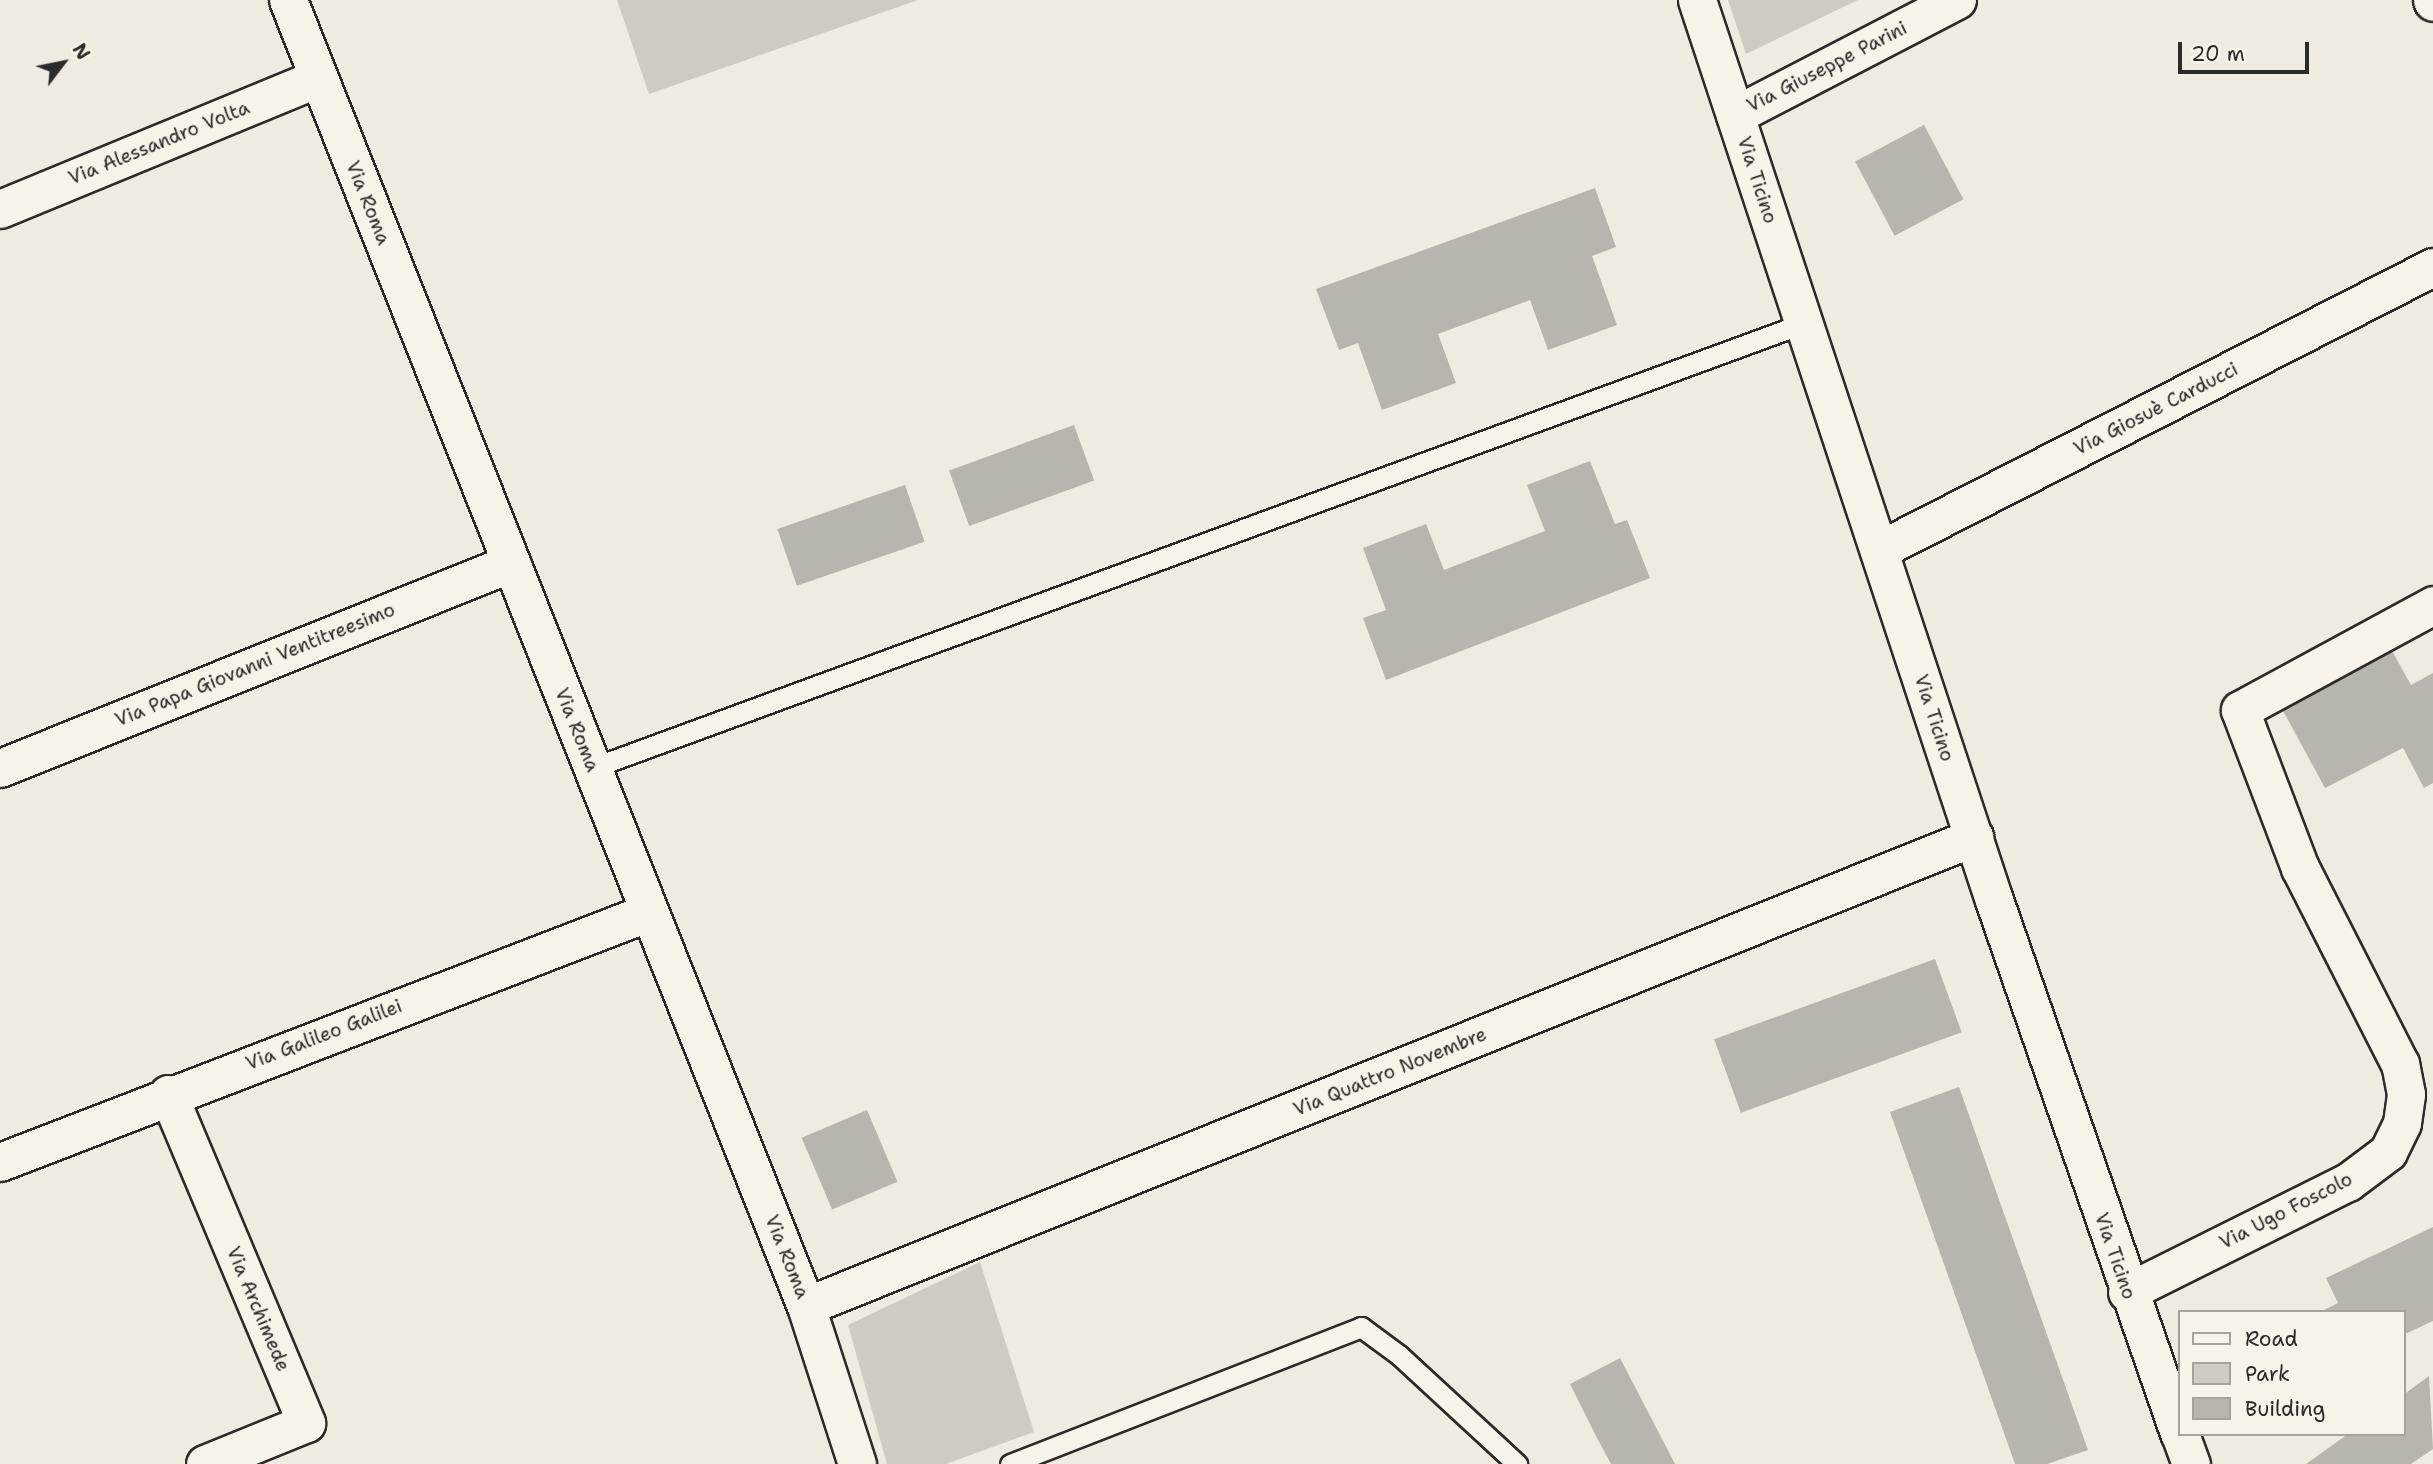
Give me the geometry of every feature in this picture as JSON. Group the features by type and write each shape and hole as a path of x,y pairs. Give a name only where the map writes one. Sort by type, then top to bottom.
{"street":[{"name":"Via Roma","path":"288,0 806,1306 857,1464"},
{"name":"Via Ticino","path":"1698,0 1974,837 2127,1292 2178,1431"},
{"name":"Via Giuseppe Parini","path":"1735,115 1957,0"},
{"name":"Via Alessandro Volta","path":"0,209 318,78"},
{"name":"Via Giosuè Carducci","path":"1879,550 2433,267"},
{"name":"Via Papa Giovanni Ventitreesimo","path":"0,768 511,563"},
{"name":"Via Ugo Foscolo","path":"2127,1292 2348,1182 2388,1152 2402,1124 2406,1094 2400,1064 2300,868 2240,710 2433,605"},
{"name":"Via Quattro Novembre","path":"806,1306 1974,837"},
{"name":"Via Galileo Galilei","path":"0,1162 168,1094 649,912"},
{"name":"Via Archimede","path":"168,1094 306,1423 205,1464"},
{"name":"Via Ticino","path":"2180,1436 2191,1464"}],"lane":[{"path":"592,768 1804,323"},
{"path":"1010,1464 1361,1327 1399,1355 1517,1464"}],"green space":[{"path":"617,0 918,0 649,94"},
{"path":"1728,0 1858,0 1746,54"},
{"path":"980,1262 1034,1432 946,1464 887,1464 848,1325"}],"building":[{"path":"1924,125 1963,199 1895,236 1855,162"},
{"path":"1595,188 1616,247 1592,256 1617,325 1548,350 1530,300 1438,334 1456,383 1382,410 1358,343 1339,350 1316,289"},
{"path":"1074,425 1094,480 969,526 949,470"},
{"path":"1590,461 1615,524 1627,520 1650,578 1386,680 1363,618 1386,610 1363,548 1426,524 1444,570 1545,531 1527,485"},
{"path":"905,485 925,542 797,586 777,529"},
{"path":"2391,649 2411,685 2433,673 2433,783 2424,788 2403,748 2325,788 2281,707"},
{"path":"1935,959 1962,1032 1741,1113 1714,1039"},
{"path":"1959,1087 2088,1450 2047,1464 2015,1464 1890,1112"},
{"path":"867,1110 897,1182 832,1210 802,1138"},
{"path":"2433,1227 2433,1321 2405,1334 2405,1310 2324,1310 2338,1303 2326,1278"},
{"path":"1620,1358 1675,1464 1611,1464 1596,1436 1570,1384"},
{"path":"2429,1376 2433,1449 2411,1464 2306,1464 2345,1436 2405,1436 2405,1394"}]}
